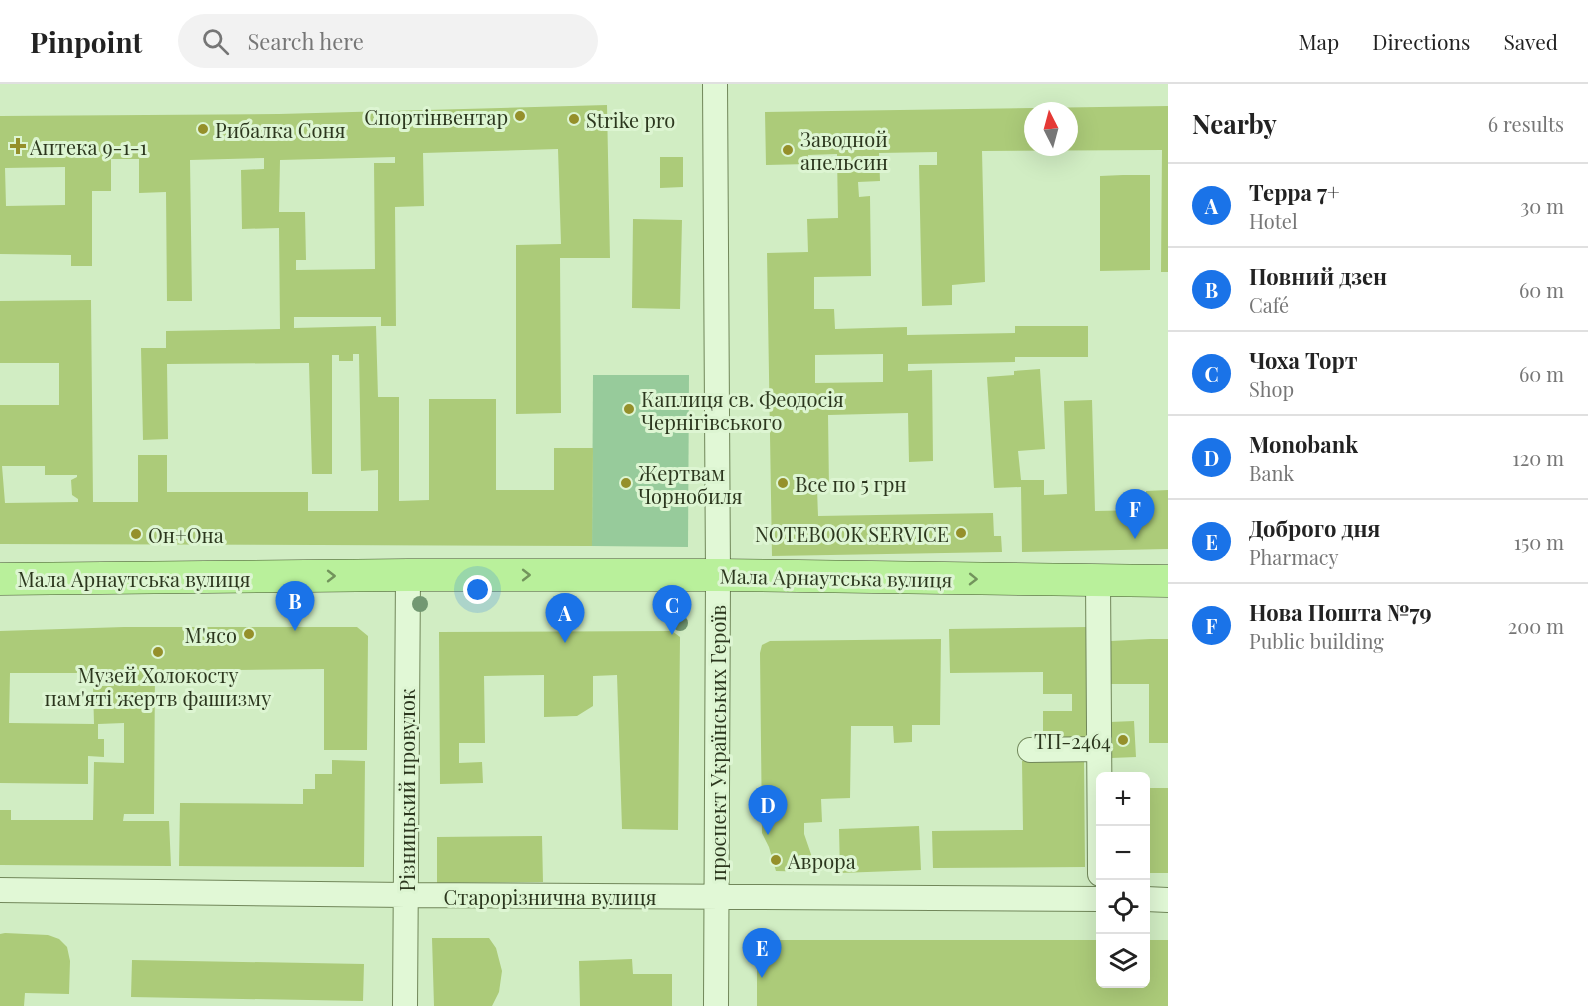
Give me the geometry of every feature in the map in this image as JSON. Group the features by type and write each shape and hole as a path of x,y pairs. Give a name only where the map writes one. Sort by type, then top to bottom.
{"main road":[{"name":"Мала Арнаутська вулиця","path":"0,579 718,575 1168,581"}],"street":[{"name":"проспект Українських Героїв","path":"715,84 718,575 716,1006"},
{"name":"Різницький провулок","path":"405,1006 408,575"},
{"path":"1098,580 1100,826"},
{"path":"1030,750 1099,749"},
{"name":"Старорізнична вулиця","path":"0,890 406,896 1096,899"},
{"path":"1150,899 1168,900"}],"green space":[{"path":"593,375 689,375 688,547 592,546"}],"building":[{"path":"607,105 610,258 560,258 561,413 516,414 516,245 561,244 558,149 423,153 424,206 395,207 396,326 381,326 381,317 294,317 294,328 376,326 378,397 399,397 399,501 429,500 429,399 496,399 496,490 554,490 554,448 593,448 592,546 0,544 0,405 59,405 59,363 0,363 0,301 91,300 93,502 138,502 138,455 167,455 167,492 308,492 308,511 378,511 378,470 361,471 359,354 353,354 353,361 339,361 339,355 332,355 332,474 312,474 309,363 167,364 168,439 143,440 141,348 166,348 166,331 280,329 279,228 242,229 241,170 264,169 264,158 190,160 192,301 167,301 166,192 139,193 139,159 111,159 111,191 92,191 92,266 71,266 71,255 0,254 0,116 279,114","holes":["395,157 395,163 374,163 375,269 296,270 296,260 306,260 305,212 279,212 280,160","65,167 65,205 6,206 5,168","2,466 45,466 45,475 77,475 71,480 72,495 78,499 78,502 5,503"]},
{"path":"1168,106 1168,272 1161,272 1162,150 1078,150 1078,107"},
{"path":"1024,108 1024,151 982,151 985,282 952,285 952,305 922,306 919,165 937,165 937,152 879,153 880,181 858,182 859,197 870,196 871,276 814,277 814,309 834,309 835,329 907,327 907,335 1015,333 1015,326 1088,326 1088,357 1015,357 1015,362 908,364 908,371 932,370 933,461 909,462 908,413 828,415 829,489 817,489 818,516 993,513 994,536 1001,536 1002,552 772,556 767,253 808,252 807,219 838,218 837,154 808,155 808,164 766,165 765,112","holes":["883,354 883,382 815,383 815,355"]},
{"path":"660,157 683,157 683,187 660,188"},
{"path":"1150,175 1150,270 1100,271 1100,176"},
{"path":"633,219 682,220 680,309 632,308"},
{"path":"1040,369 1045,449 1018,451 1021,480 1044,480 1044,495 1067,494 1064,401 1092,400 1095,511 1146,510 1146,491 1168,490 1168,549 1022,552 1021,487 994,488 987,377 1014,375 1014,371"},
{"path":"124,627 357,627 368,636 367,750 324,750 324,669 155,671 154,814 124,814 123,821 169,821 171,866 0,865 0,810 11,810 11,820 93,820 94,762 124,763 124,723 98,724 98,739 104,739 104,757 88,756 88,784 0,783 0,631","holes":["10,673 114,673 114,686 93,686 94,724 9,723"]},
{"path":"1088,627 1089,741 1043,742 1043,711 1072,711 1072,694 1043,694 1043,672 950,673 949,629"},
{"path":"672,631 680,637 678,830 622,829 617,675 593,676 593,706 577,716 544,717 544,675 484,676 485,743 459,743 459,763 482,762 483,783 440,784 439,632"},
{"path":"941,639 940,725 912,725 912,742 894,743 893,726 851,726 850,798 821,799 822,822 804,823 804,834 817,872 776,871 762,833 760,653 762,645 770,641"},
{"path":"1168,639 1168,743 1149,743 1149,684 1110,684 1111,641"},
{"name":"ТП-2464","path":"1134,721 1136,757 1111,758 1110,722"},
{"path":"332,760 365,761 364,867 179,866 180,803 303,804 303,789 315,789 315,774 332,774"},
{"path":"1084,760 1085,867 933,868 932,831 1023,830 1022,761"},
{"path":"1150,788 1168,788 1168,873 1150,873"},
{"path":"919,826 921,870 840,873 839,829"},
{"path":"542,836 543,882 437,883 437,837"},
{"path":"0,934 48,935 59,939 67,947 70,961 69,994 25,993 24,1006 0,1006"},
{"path":"432,938 489,938 496,948 502,971 499,992 492,1006 434,1006"},
{"path":"757,940 1096,940 1096,988 1150,988 1150,940 1168,940 1168,1006 757,1006"},
{"path":"632,959 633,974 672,974 672,1006 580,1006 579,961"},
{"path":"132,960 364,964 363,1001 131,997"}],"place":[{"name":"Спортінвентар","path":"520,116"},
{"name":"Strike pro","path":"574,119"},
{"name":"Рибалка Соня","path":"203,129"},
{"name":"Аптека 9-1-1","path":"18,146"},
{"name":"Заводной апельсин","path":"788,150"},
{"name":"Каплиця св. Феодосія Чернігівського","path":"629,409"},
{"name":"Жертвам Чорнобиля","path":"626,483"},
{"name":"Все по 5 грн","path":"783,483"},
{"name":"NOTEBOOK SERVICE","path":"961,533"},
{"name":"Он+Она","path":"136,534"},
{"name":"Нова Пошта №79","path":"1135,539"},
{"name":"Повний дзен","path":"295,631"},
{"name":"М'ясо","path":"249,634"},
{"name":"Чоха Торт","path":"672,635"},
{"name":"Терра 7+","path":"565,643"},
{"name":"Музей Холокосту пам'яті жертв фашизму","path":"158,652"},
{"name":"ТП-2464","path":"1123,740"},
{"name":"Monobank","path":"768,835"},
{"name":"Аврора","path":"776,860"},
{"name":"Доброго дня","path":"762,978"}]}
